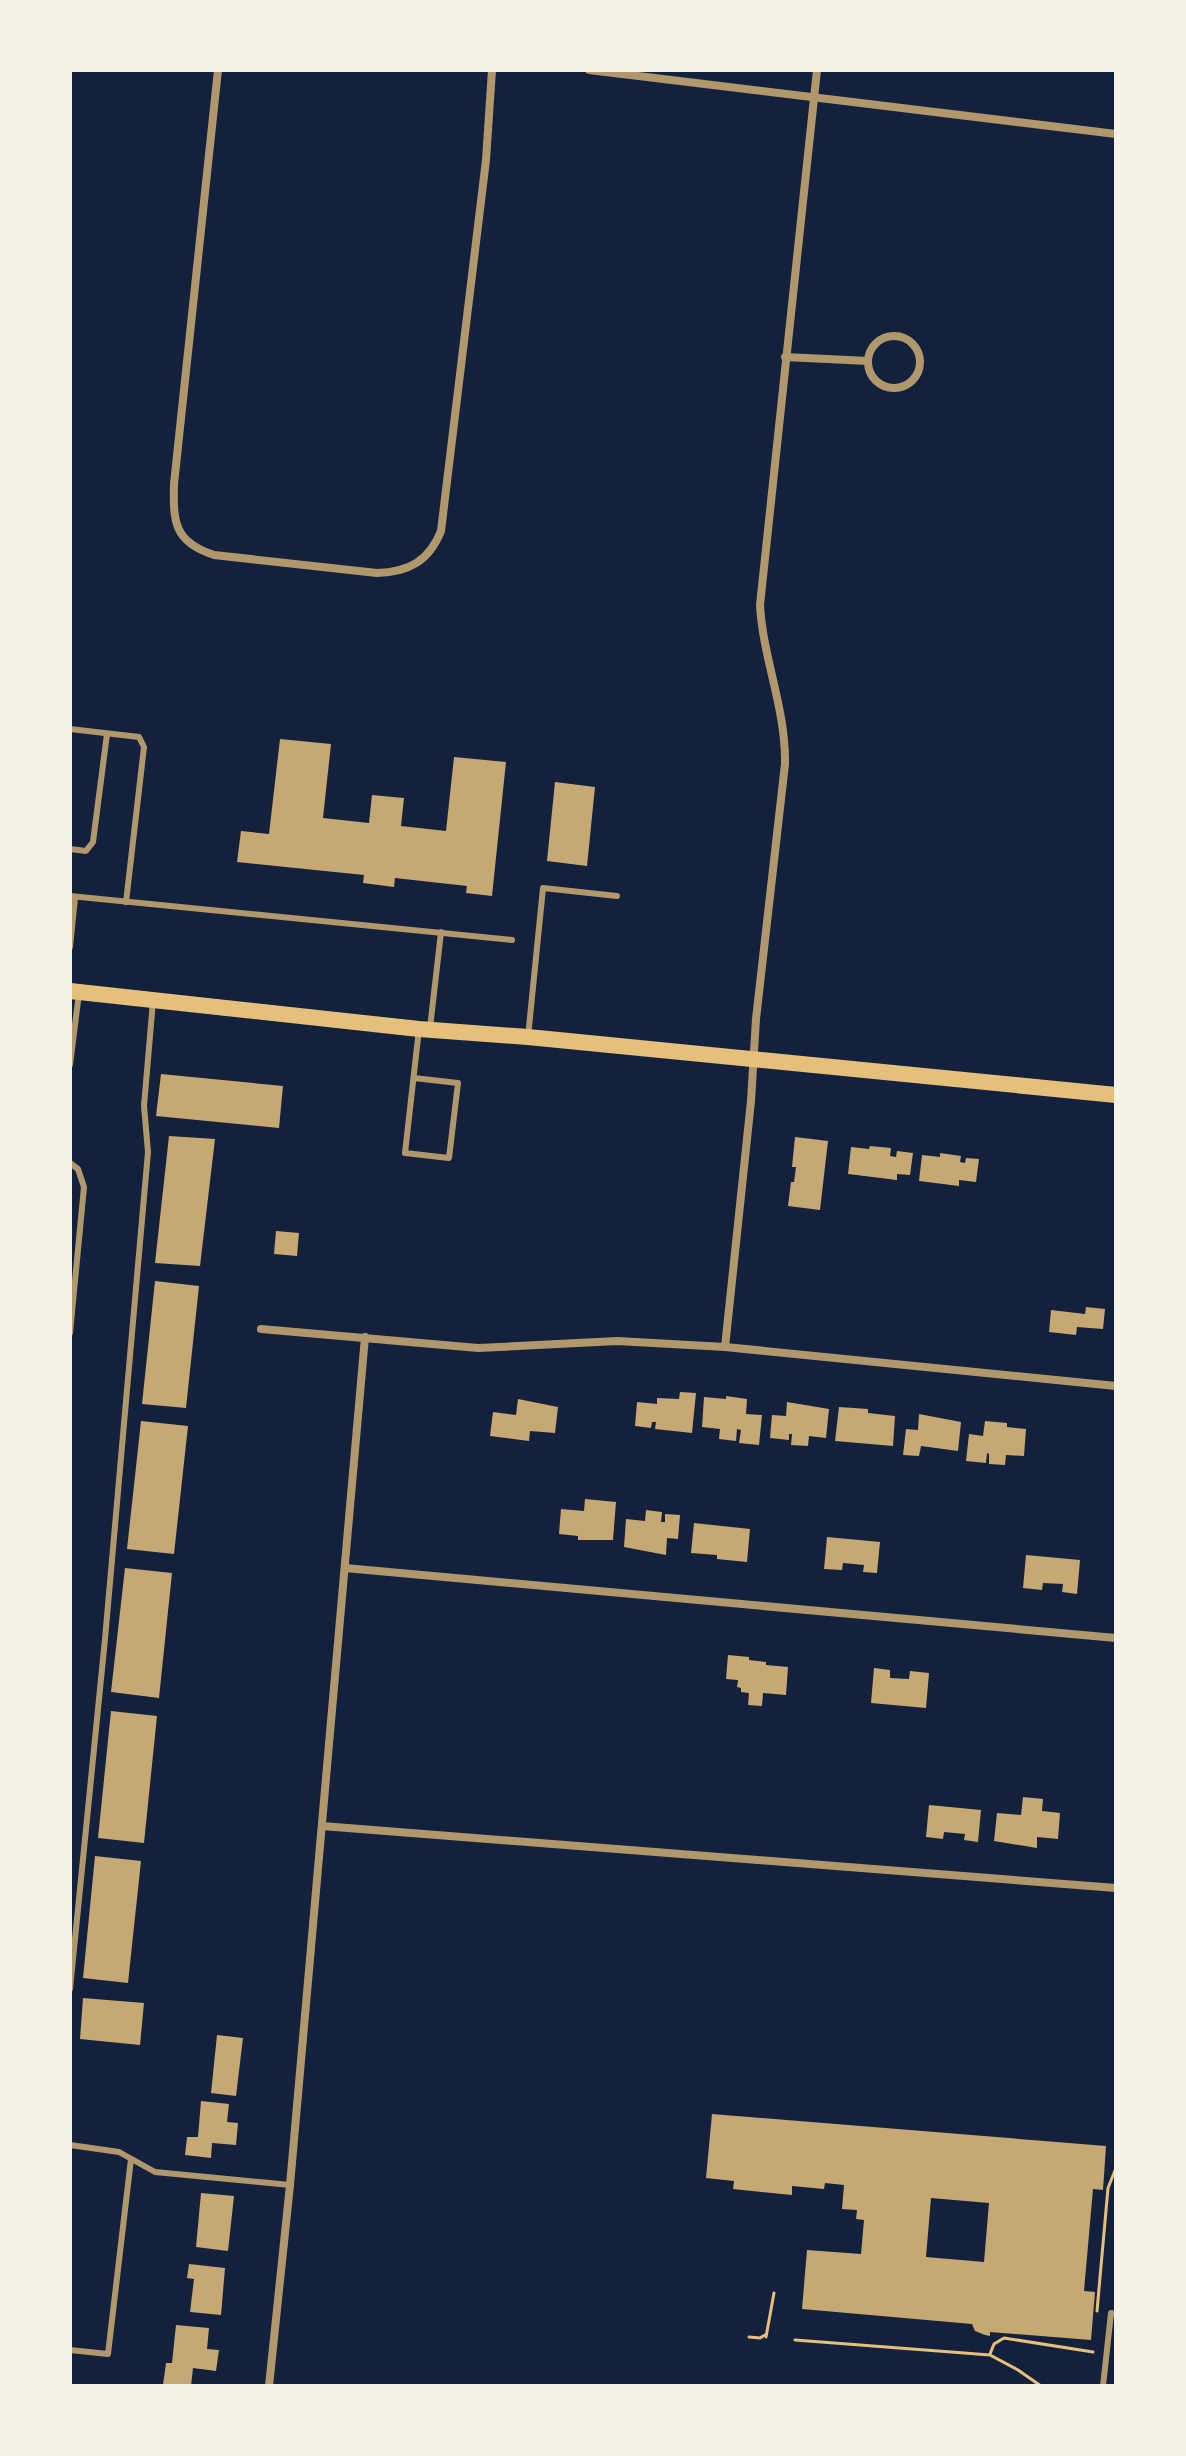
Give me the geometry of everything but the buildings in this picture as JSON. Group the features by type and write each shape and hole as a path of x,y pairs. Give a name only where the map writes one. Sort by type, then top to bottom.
{"main road":[{"path":"75,992 424,1030 528,1037 1116,1095"}],"street":[{"path":"218,70 173,516 178,530 187,541 214,555 377,573 395,572 424,560 441,531 486,160 492,70"},
{"path":"589,70 1116,134"},
{"path":"725,1347 785,764 783,724 767,655 760,605 817,70"},
{"path":"900,336 918,350 921,365 914,380 893,389 872,377 868,361 878,341 900,336"},
{"path":"785,357 868,361"},
{"path":"261,1329 478,1348 617,1341 725,1347 1116,1386"},
{"path":"269,2386 290,2185 365,1337"},
{"path":"345,1568 1116,1638"},
{"path":"322,1826 1116,1888"}],"lane":[{"path":"70,729 139,737 144,747 126,902"},
{"path":"70,849 86,851 93,842 107,734"},
{"path":"528,1037 543,888 617,896"},
{"path":"70,947 72,897 512,940"},
{"path":"414,1078 458,1083 449,1158 405,1153 414,1078 441,932"},
{"path":"70,1065 75,992"},
{"path":"70,1989 148,1152 144,1106 153,1001"},
{"path":"70,1163 78,1169 84,1187 70,1333"},
{"path":"70,2145 119,2152 155,2172 290,2185"},
{"path":"70,2350 108,2354 131,2159"},
{"path":"1103,2386 1111,2313 1116,2314"}],"path":[{"path":"1097,2318 1108,2188 1116,2168"},
{"path":"749,2337 766,2336 774,2293"},
{"path":"990,2355 994,2344 1004,2338 1095,2353 1095,2341"},
{"path":"795,2340 990,2355 1041,2386"}]}
